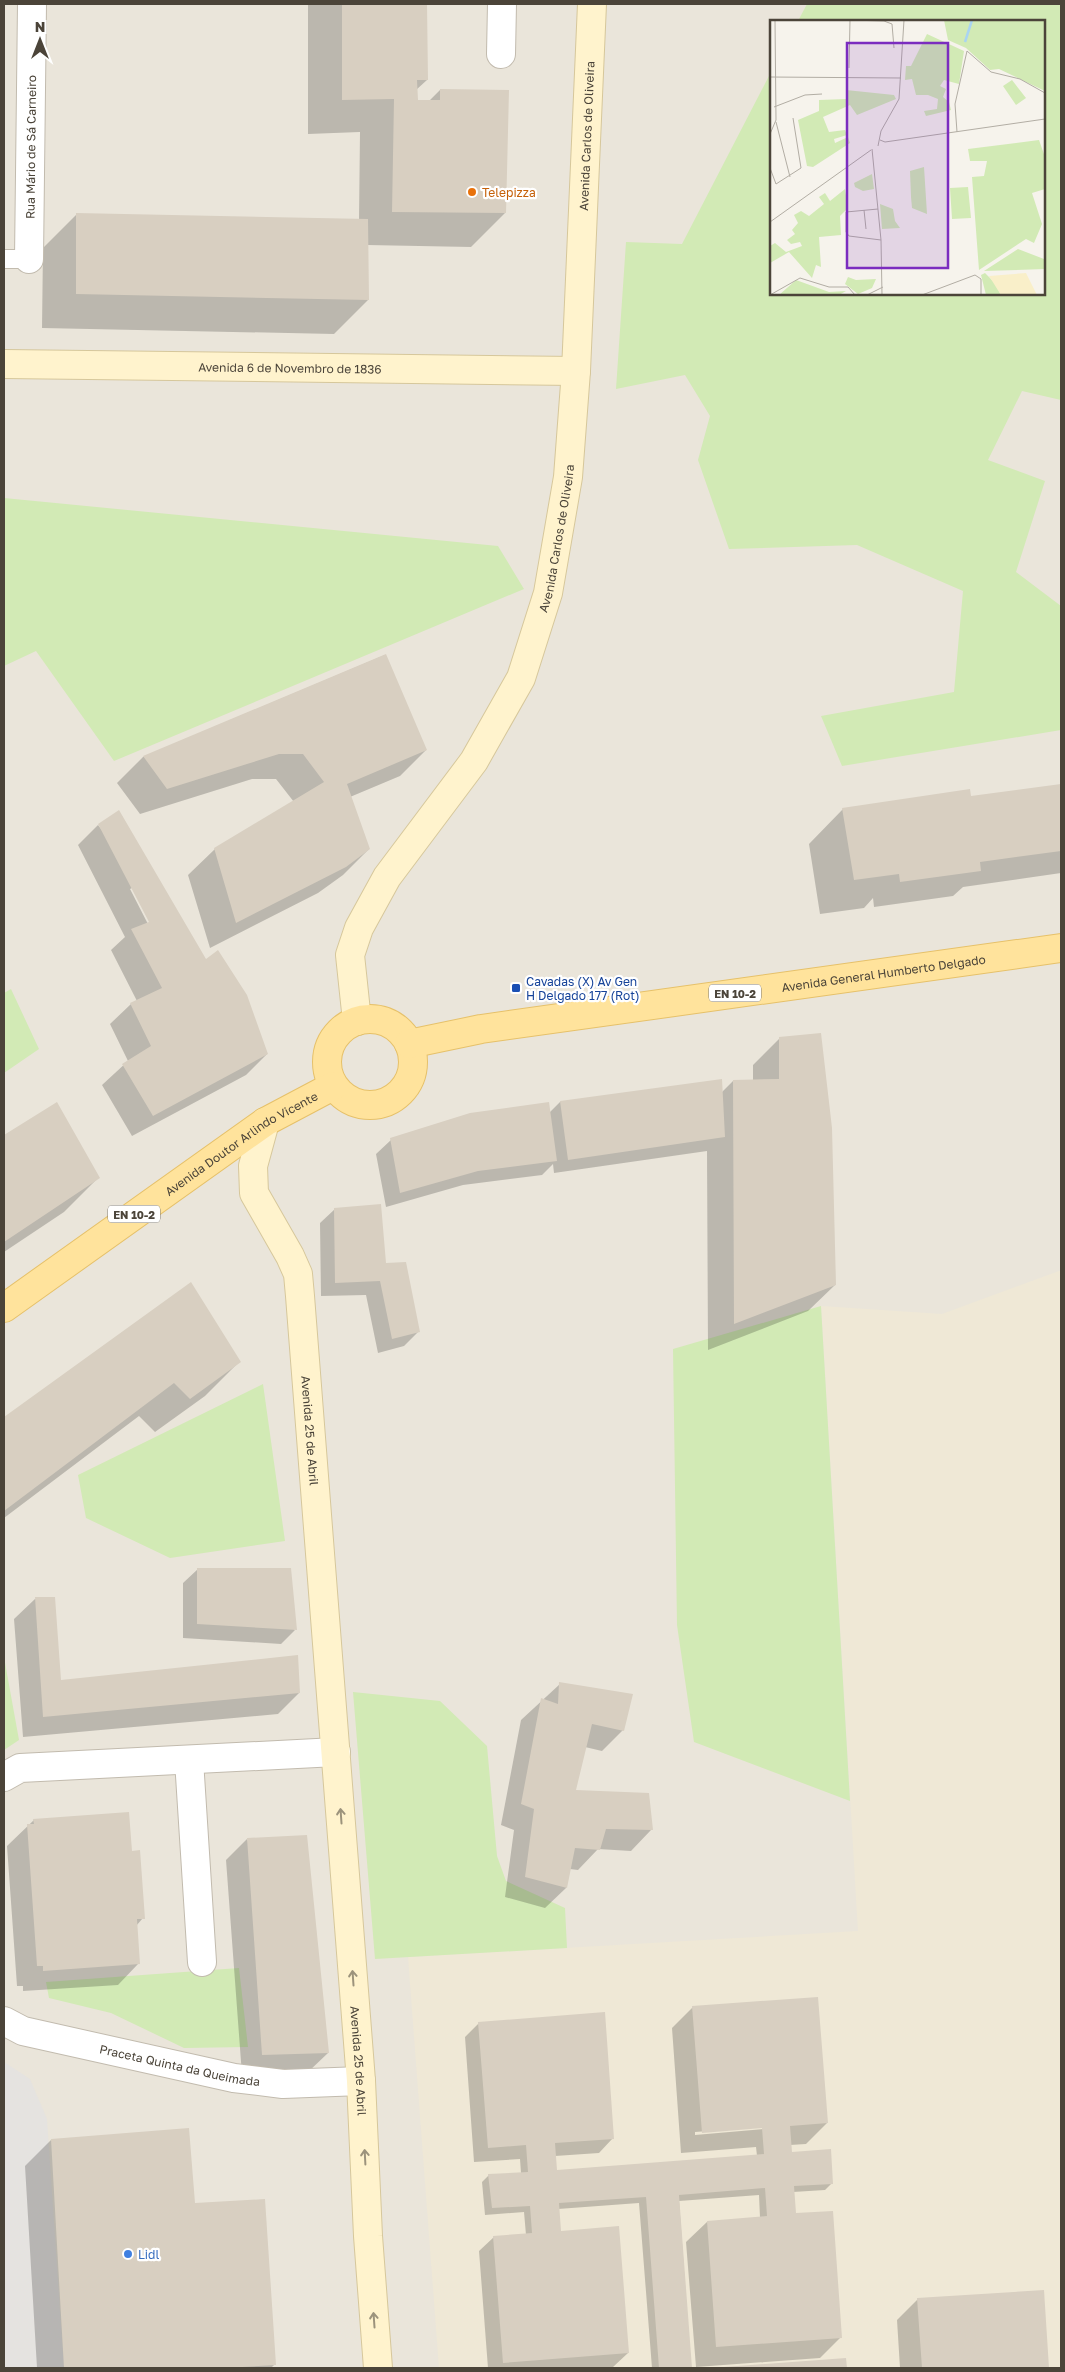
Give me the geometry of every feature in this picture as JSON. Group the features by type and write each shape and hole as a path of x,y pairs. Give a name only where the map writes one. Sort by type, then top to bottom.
{"main road":[{"name":"Avenida Carlos de Oliveira","path":"357,1021 350,955 359,928 387,877 474,761 521,678 548,593 568,477 576,370 592,4"},
{"name":"Avenida 6 de Novembro de 1836","path":"4,364 576,370"},
{"name":"Avenida General Humberto Delgado","path":"409,1044 481,1029 1061,948"},
{"path":"369,1019 393,1025 409,1044 413,1059 411,1075 404,1090 391,1100 376,1105 360,1104 345,1098 334,1086 328,1074 326,1061 328,1048 335,1036 345,1026 357,1021 369,1019"},
{"name":"Avenida Doutor Arlindo Vicente","path":"4,1308 265,1122 334,1086"},
{"name":"Avenida 25 de Abril","path":"265,1122 253,1166 254,1193 290,1256 298,1274 361,2082 368,2236 378,2368"}],"street":[{"name":"Rua Mário de Sá Carneiro","path":"16,259 32,4"},
{"path":"501,54 502,4"},
{"path":"4,1777 20,1768 336,1752"},
{"path":"189,1760 202,1962"},
{"name":"Praceta Quinta da Queimada","path":"4,2021 14,2029 234,2078 283,2084 361,2082"}],"shaded area":[{"path":"4,4 1061,4 1061,2368 4,2368"},
{"path":"1061,1271 1061,2368 439,2368 408,1957 858,1931 821,1306 942,1314"},
{"path":"4,2062 30,2079 47,2119 64,2368 4,2368"}],"green space":[{"path":"807,4 1061,4 1061,400 1022,391 988,460 1045,481 1016,572 1061,606 1061,730 842,766 821,716 954,692 963,591 857,545 729,549 698,460 710,416 685,375 616,389 626,242 682,244 770,74 770,295 1045,295 1045,20 799,20"},
{"path":"4,498 498,546 524,589 114,761 36,651 4,666"},
{"path":"11,989 39,1049 4,1073 4,993"},
{"path":"821,1306 850,1801 694,1742 677,1625 673,1349"},
{"path":"263,1384 285,1541 170,1558 86,1518 78,1475"},
{"path":"4,1657 19,1740 4,1750"},
{"path":"353,1692 440,1701 487,1746 497,1856 506,1881 565,1908 567,1948 375,1959"},
{"path":"239,1968 248,2047 184,2048 111,2013 49,1998 46,1982"}],"building":[{"path":"342,4 427,4 428,80 417,80 418,100 440,100 440,89 509,90 506,213 392,212 394,99 342,100"},
{"path":"76,213 368,219 369,300 76,294"},
{"path":"386,654 427,750 347,784 370,849 346,867 236,923 214,848 324,782 303,754 279,754 167,789 143,756"},
{"path":"1061,784 1061,851 980,862 981,871 900,882 899,874 854,880 842,808 970,789 971,796"},
{"path":"119,810 206,959 218,950 247,995 268,1054 153,1116 122,1064 151,1046 130,1003 162,988 131,929 149,922 98,824"},
{"path":"821,1033 832,1128 836,1285 734,1324 733,1080 779,1079 779,1037"},
{"path":"722,1079 725,1137 568,1160 560,1101"},
{"path":"57,1102 100,1178 4,1242 4,1135"},
{"path":"549,1102 557,1161 478,1171 400,1193 390,1138 470,1113"},
{"path":"381,1204 386,1263 406,1262 420,1332 392,1339 380,1281 335,1283 334,1208"},
{"path":"191,1282 241,1362 190,1399 174,1383 4,1511 4,1417"},
{"path":"197,1568 291,1568 297,1630 197,1624"},
{"path":"35,1597 55,1597 61,1680 298,1655 300,1693 43,1717"},
{"path":"559,1682 633,1694 624,1731 592,1724 576,1790 649,1793 653,1830 606,1829 600,1850 575,1848 567,1888 525,1877 534,1809 521,1804 541,1698 558,1704"},
{"path":"129,1812 132,1851 140,1850 145,1919 137,1919 140,1964 43,1971 43,1966 37,1966 27,1824 34,1824 33,1819"},
{"path":"307,1835 329,2053 262,2055 247,1838"},
{"path":"818,1997 828,2123 790,2126 792,2152 831,2149 833,2184 794,2186 796,2213 833,2211 842,2338 716,2347 707,2221 767,2216 765,2188 679,2195 692,2368 659,2368 646,2197 559,2203 561,2231 619,2226 629,2353 503,2363 493,2236 532,2233 530,2206 492,2208 488,2174 528,2172 526,2145 488,2148 478,2022 605,2012 614,2139 555,2143 557,2170 764,2154 762,2128 702,2133 692,2006"},
{"name":"Lidl","path":"189,2128 195,2203 265,2199 276,2365 223,2368 64,2368 51,2139"},
{"path":"1044,2290 1049,2368 922,2368 917,2298"},
{"path":"846,2358 847,2368 724,2368 724,2367"}],"place":[{"name":"Telepizza","path":"472,192"},
{"name":"Cavadas (X) Av Gen H Delgado 177 (Rot)","path":"516,988"},
{"name":"Lidl","path":"128,2254"}]}
